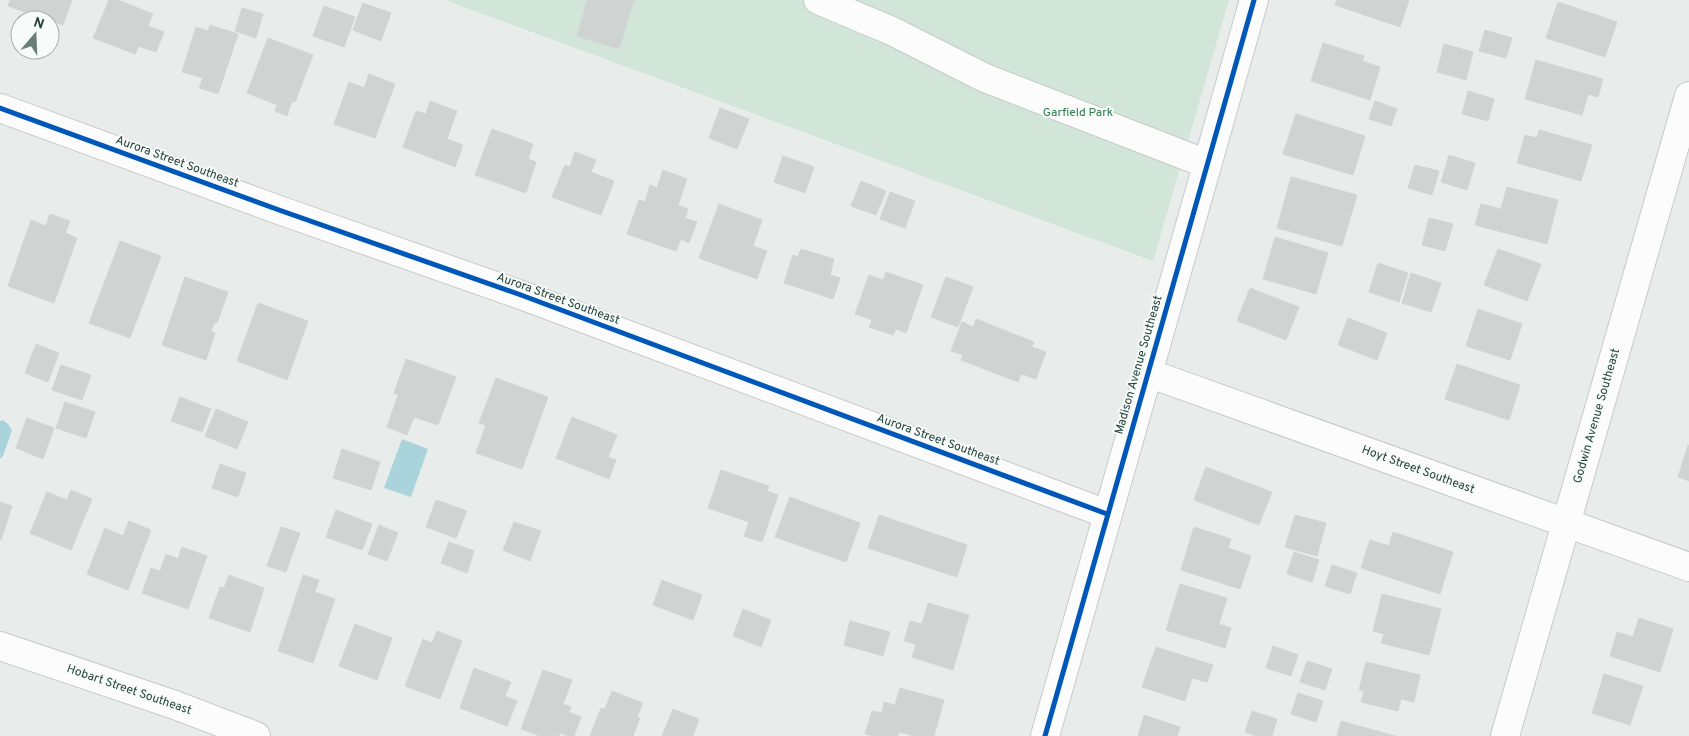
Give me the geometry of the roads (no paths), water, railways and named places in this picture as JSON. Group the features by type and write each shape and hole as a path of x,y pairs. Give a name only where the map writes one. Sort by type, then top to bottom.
{"street":[{"path":"818,0 892,31 985,78 1208,164"},
{"name":"Madison Avenue Southeast","path":"1045,736 1254,0"},
{"name":"Godwin Avenue Southeast","path":"1505,736 1689,96"},
{"name":"Aurora Street Southeast","path":"0,108 278,210 521,295 1107,514"},
{"name":"Hoyt Street Southeast","path":"1148,373 1689,567"},
{"name":"Hobart Street Southeast","path":"0,646 175,705 256,736"}],"water":[{"path":"3,420 12,430 3,456 0,459 0,421"},
{"path":"402,439 428,449 411,497 384,488"}],"park label":[{"name":"Garfield Park","path":"1078,113"}]}
